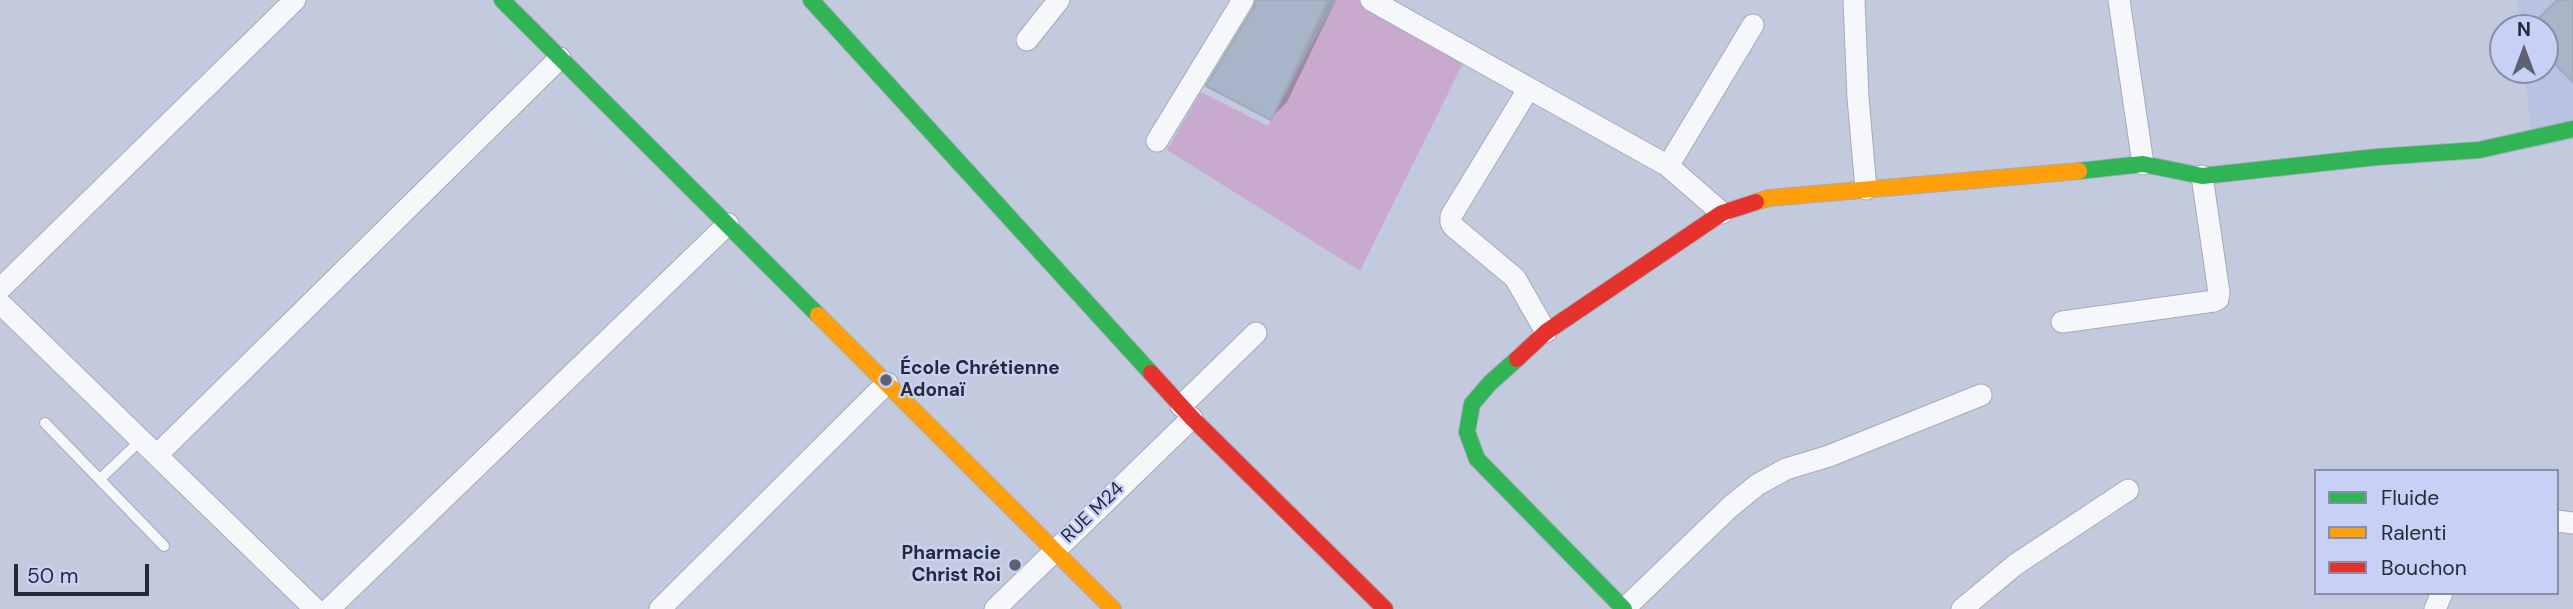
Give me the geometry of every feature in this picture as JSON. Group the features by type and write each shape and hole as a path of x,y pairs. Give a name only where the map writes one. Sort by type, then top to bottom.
{"street":[{"path":"0,289 295,0"},
{"path":"502,0 1113,609"},
{"path":"811,0 1186,412 1385,609"},
{"path":"1027,40 1059,0"},
{"path":"1157,141 1243,0"},
{"path":"1371,0 1668,166 1722,213"},
{"path":"1854,0 1858,98 1866,189"},
{"path":"2119,0 2143,164"},
{"path":"1668,166 1753,26"},
{"path":"157,455 560,58"},
{"path":"1529,88 1451,216 1451,223 1515,278 1546,332"},
{"path":"1981,395 1829,456 1786,469 1757,485 1730,507 1624,609 1477,459 1467,432 1472,404 1490,383 1546,332 1722,213 1769,198 2143,164 2202,176 2377,157 2479,150 2573,129"},
{"path":"2062,322 2214,302 2218,299 2202,176"},
{"path":"329,609 728,225"},
{"path":"0,303 315,609"},
{"name":"RUE M24","path":"995,609 1186,412 1256,333"},
{"path":"660,609 887,383"},
{"path":"1962,609 2015,565 2128,490"}],"lane":[{"path":"45,423 164,546"},
{"path":"100,479 141,440"}],"shaded area":[{"path":"1336,0 1357,0 1465,59 1360,271 1167,150 1201,92 1268,126"},
{"path":"2517,0 2573,0 2573,140 2533,148 2526,84 2559,84 2559,14 2518,14"}],"building":[{"path":"1256,0 1328,0 1271,120 1206,86"},
{"path":"2557,0 2573,0 2573,82 2559,68 2559,14 2543,14"}],"traffic: fast":[{"path":"502,0 818,315"},
{"path":"811,0 1151,373"},
{"path":"2079,171 2143,164 2202,176 2377,157 2479,150 2573,129"},
{"path":"1517,359 1490,383 1472,404 1467,432 1477,459 1624,609"}],"traffic: slow":[{"path":"1756,202 1769,198 2079,171"},
{"path":"818,315 1113,609"}],"traffic: jam":[{"path":"1517,359 1546,332 1722,213 1756,202"},
{"path":"1151,373 1192,418 1385,609"}],"place":[{"name":"École Chrétienne Adonaï","path":"886,380"},
{"name":"Pharmacie Christ Roi","path":"1015,565"}]}
